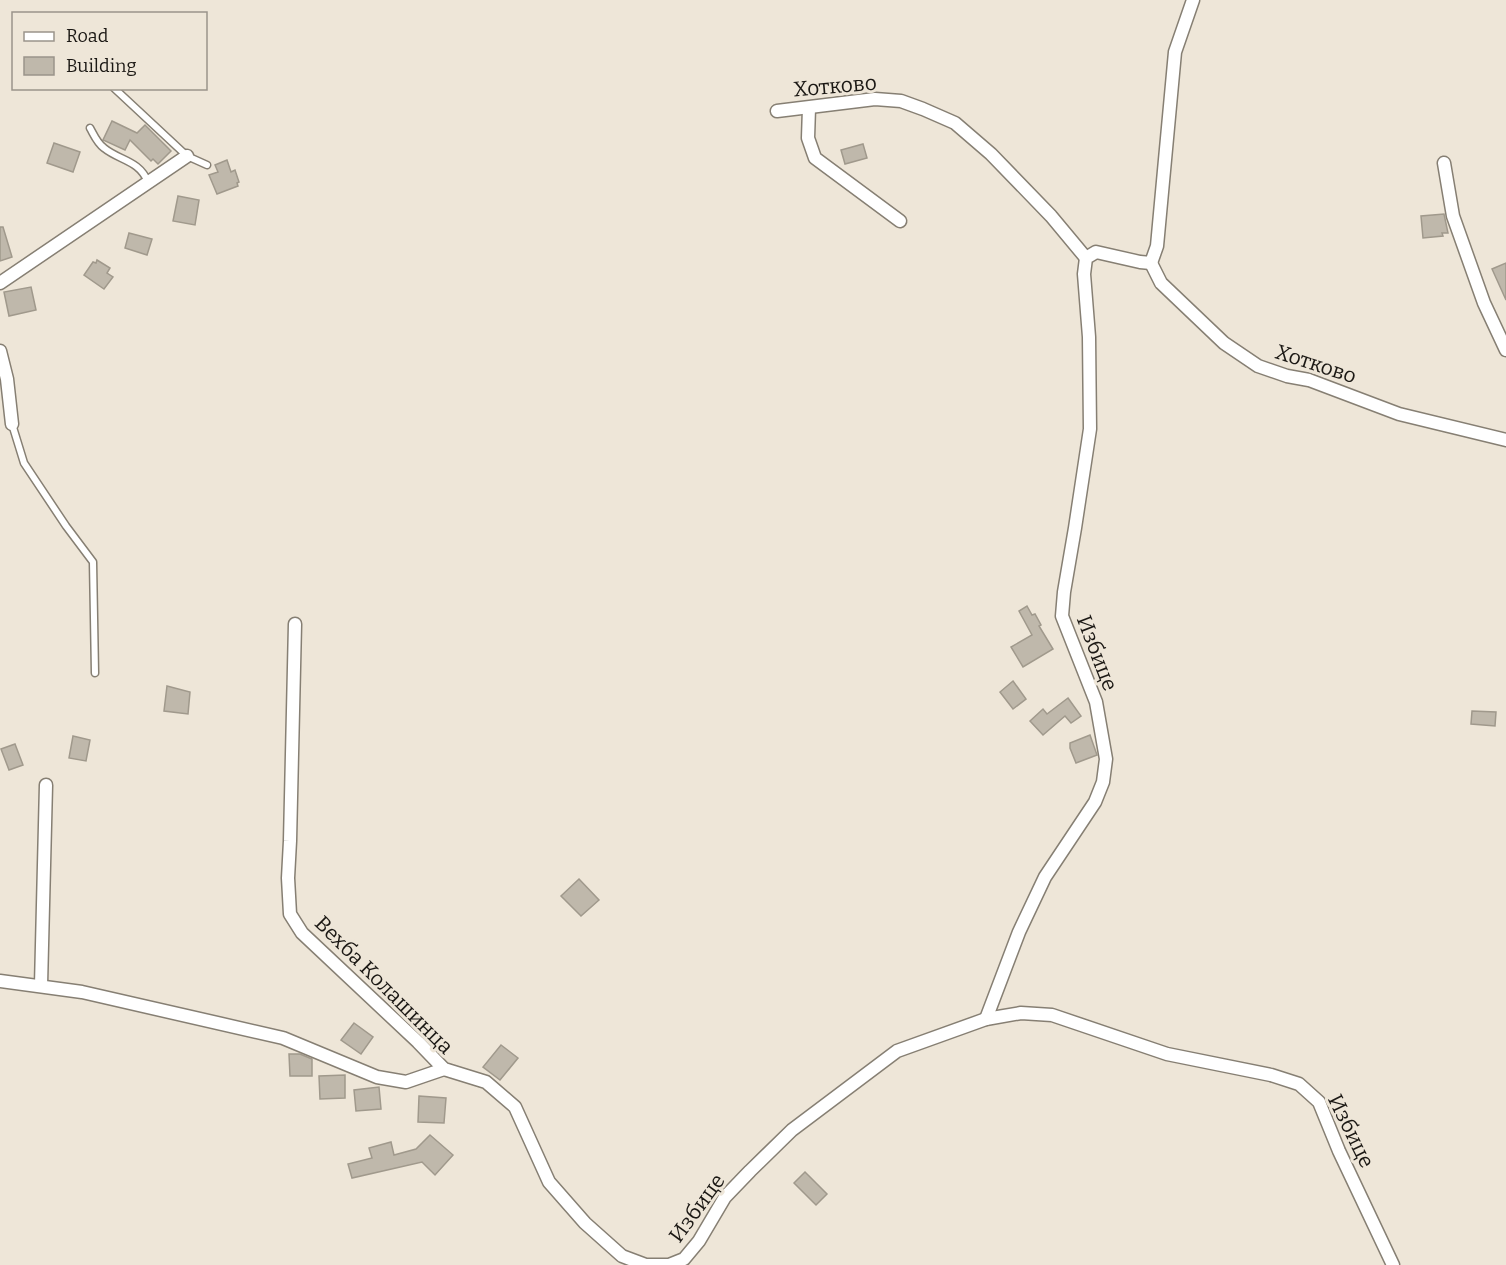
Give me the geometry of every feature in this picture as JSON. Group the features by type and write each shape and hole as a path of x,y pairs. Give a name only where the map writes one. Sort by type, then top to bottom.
{"street":[{"path":"1086,258 1096,252 1151,263 1157,246 1175,52 1193,0"},
{"name":"Хотково","path":"777,111 875,99 901,101 955,123 991,154 1044,208 1086,258"},
{"path":"809,108 808,138 815,158 900,221"},
{"path":"0,284 187,156"},
{"path":"1444,163 1453,216 1484,303 1506,350"},
{"name":"Избице","path":"986,1019 1019,932 1045,877 1095,802 1103,782 1106,759 1096,702 1062,616 1090,429 1089,337 1084,274 1086,258"},
{"name":"Хотково","path":"1151,263 1161,283 1224,342 1258,366 1287,376 1310,380 1399,414 1506,440"},
{"path":"0,351 7,379 12,424"},
{"name":"Вехба Колашинца","path":"0,981 82,992 283,1038 377,1077 406,1082 444,1069 302,933 290,914 288,878 294,624"},
{"path":"41,986 46,784"},
{"name":"Избице","path":"444,1069 486,1082 515,1107 549,1182 585,1222 622,1256 646,1265 669,1265 684,1259 699,1241 725,1197 792,1130 897,1051 986,1019 1021,1013 1052,1015 1167,1054 1271,1075 1299,1084 1319,1102 1339,1151 1393,1265"}],"lane":[{"path":"116,90 187,156 207,165"},
{"path":"90,129 103,148 140,168 148,183"},
{"path":"12,424 24,463 93,562 95,674"}],"building":[{"path":"112,121 137,133 145,125 171,151 158,164 153,159 151,161 130,140 125,150 103,140"},
{"path":"54,143 80,152 73,172 47,163"},
{"path":"863,144 867,158 845,164 841,150"},
{"path":"227,160 231,172 235,170 238,186 217,194 209,175 218,172 215,165"},
{"path":"178,196 199,200 195,225 173,221"},
{"path":"1444,214 1448,233 1442,233 1443,236 1423,238 1421,216"},
{"path":"0,227 3,227 12,257 0,261"},
{"path":"129,233 152,239 147,255 125,248"},
{"path":"97,260 110,268 107,273 113,277 104,289 84,275"},
{"path":"1506,263 1506,300 1492,269"},
{"path":"31,287 36,310 9,316 4,292"},
{"path":"1027,606 1032,615 1035,614 1041,625 1039,626 1053,649 1023,667 1011,647 1032,635 1019,611"},
{"path":"1013,681 1026,699 1013,709 1000,692"},
{"path":"167,686 190,692 188,714 164,711"},
{"path":"1068,698 1081,716 1071,723 1065,716 1043,735 1030,721 1043,709 1047,714"},
{"path":"1472,711 1496,712 1495,726 1471,724"},
{"path":"1090,735 1097,755 1076,763 1070,743"},
{"path":"73,736 90,740 86,761 69,758"},
{"path":"15,744 23,765 9,770 1,749"},
{"path":"579,879 599,900 581,916 561,896"},
{"path":"354,1023 373,1037 361,1054 341,1040"},
{"path":"501,1045 518,1058 500,1080 483,1067"},
{"path":"289,1054 300,1054 312,1059 312,1076 290,1076"},
{"path":"345,1075 345,1098 320,1099 319,1076"},
{"path":"379,1087 381,1109 356,1111 354,1090"},
{"path":"419,1096 446,1098 444,1123 418,1122"},
{"path":"430,1135 453,1155 435,1175 422,1162 352,1178 348,1164 372,1158 369,1148 391,1142 394,1155 416,1149"},
{"path":"805,1172 827,1194 816,1205 794,1183"}]}
